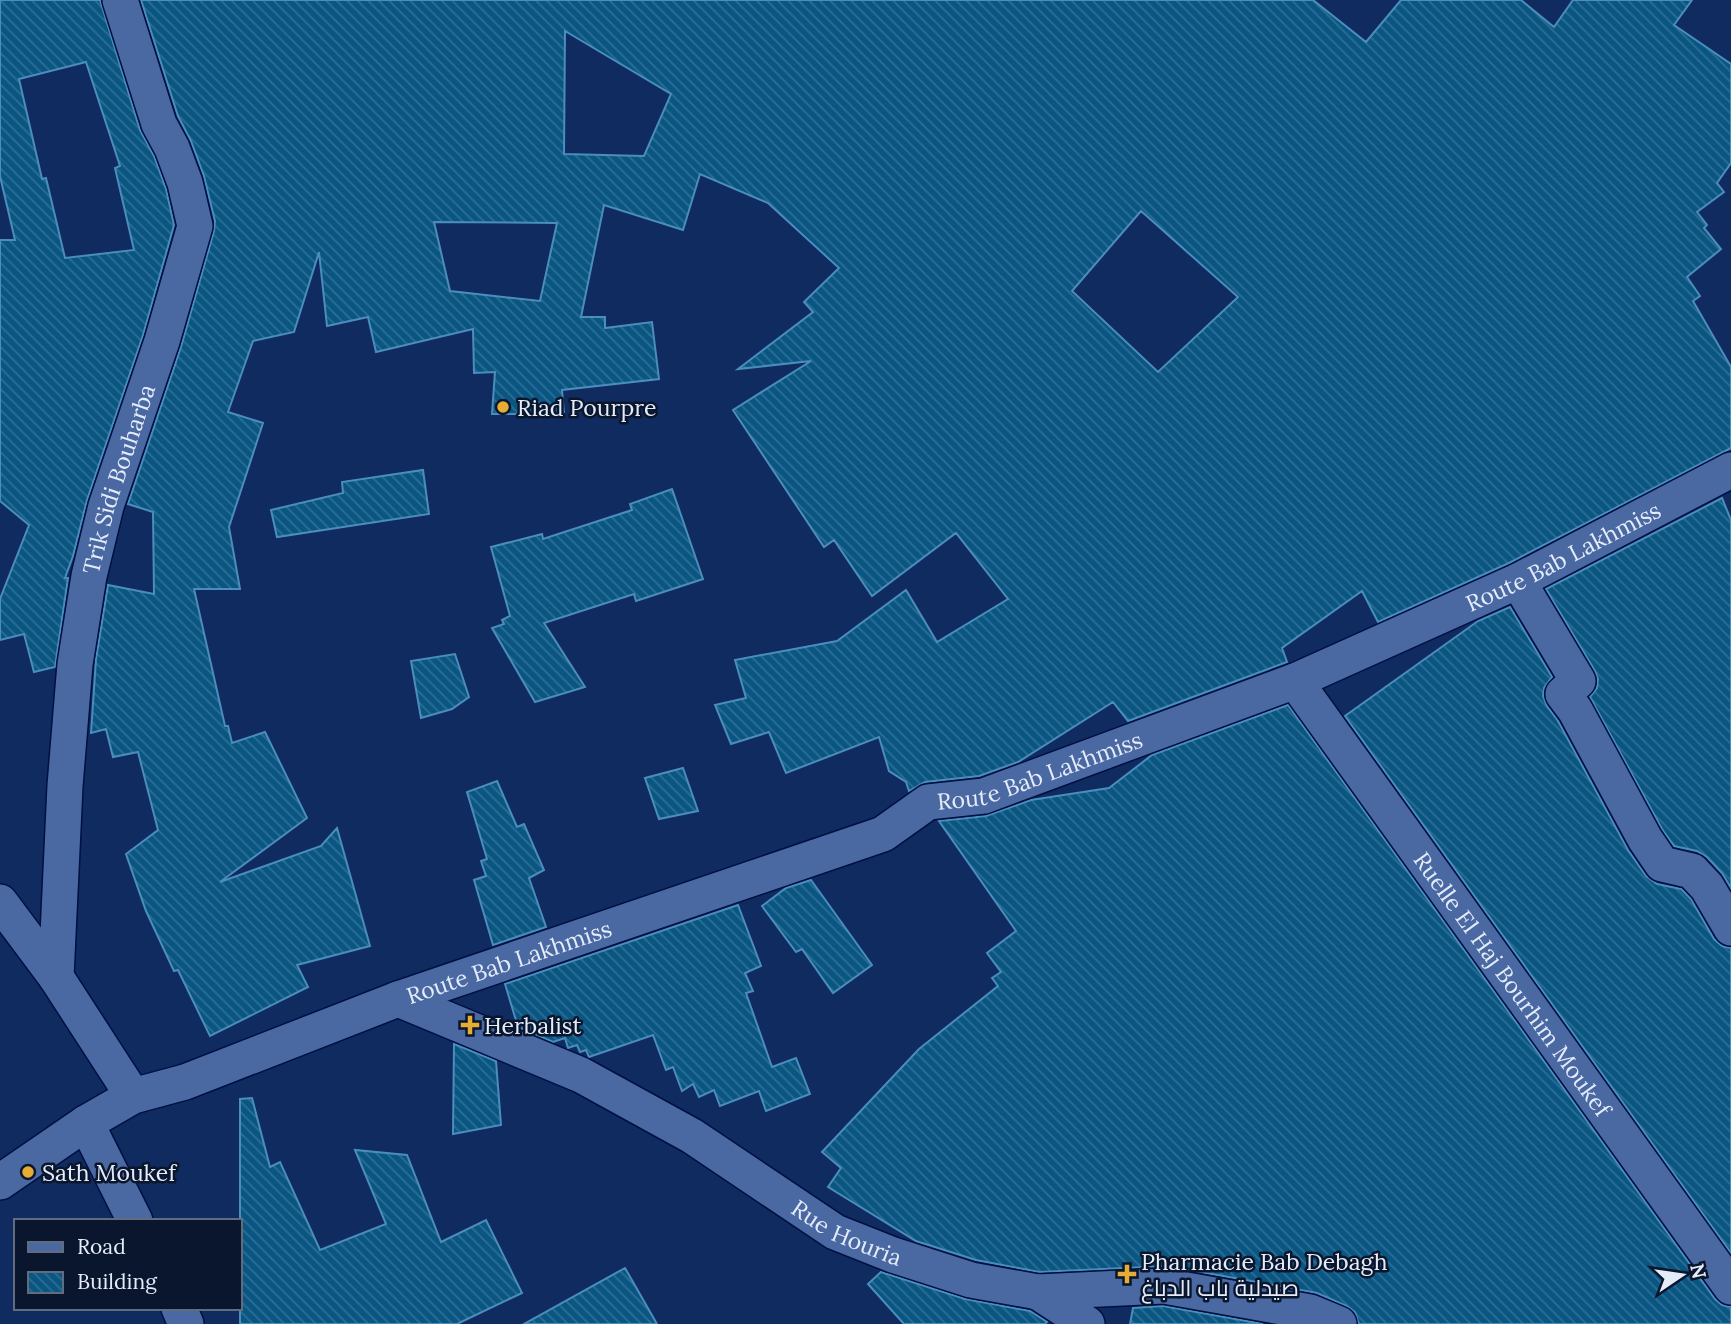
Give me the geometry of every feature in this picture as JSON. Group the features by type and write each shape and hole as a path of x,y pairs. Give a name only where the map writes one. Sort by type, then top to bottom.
{"street":[{"name":"Trik Sidi Bouharba","path":"56,977 65,786 75,664 89,576 106,506 162,341 195,226 185,183 172,148 159,124 120,0"},
{"name":"Route Bab Lakhmiss","path":"0,1182 86,1123 133,1096 185,1082 398,999 883,834 928,802 984,796 1295,681 1518,581 1731,470"},
{"path":"1518,581 1578,681 1563,694 1575,710 1645,839 1662,864 1692,871 1700,879 1731,928"},
{"name":"Ruelle El Haj Bourhim Moukef","path":"1295,681 1731,1287"},
{"path":"0,902 56,977 133,1096"},
{"name":"Rue Houria","path":"398,999 581,1075 692,1136 835,1232 893,1255 971,1280 1038,1292 1164,1286 1310,1312 1339,1324"},
{"path":"86,1123 134,1219"},
{"path":"1038,1292 1087,1324"}],"building":[{"path":"0,0 100,0 140,130 154,156 166,189 174,225 143,335 87,500 65,578 68,578 55,667 34,672 24,634 0,640 0,599 29,525 0,501 0,240 15,240 0,176","holes":["86,62 120,166 115,168 134,250 65,258 46,178 42,179 19,79"]},
{"path":"141,0 1313,0 1366,42 1401,0 1521,0 1554,27 1573,0 1692,0 1674,25 1731,64 1731,163 1717,183 1724,192 1697,212 1707,225 1704,228 1721,249 1687,277 1700,296 1693,301 1731,367 1731,448 1509,563 1378,622 1362,591 1282,648 1287,662 1128,721 1113,702 1018,762 979,776 925,782 909,791 906,782 889,771 879,737 786,773 769,732 731,744 715,705 746,698 735,660 837,641 906,590 937,642 1008,599 956,533 872,596 834,540 824,547 733,410 811,361 738,369 813,312 804,302 839,268 768,203 700,174 683,230 604,205 581,317 605,317 605,328 652,322 659,379 562,390 564,414 492,414 495,372 474,373 473,329 376,352 368,317 327,326 319,252 294,332 253,341 228,412 263,423 229,527 240,589 194,589 225,726 228,726 232,743 265,732 307,818 220,882 321,846 337,828 370,946 297,965 308,987 210,1036 178,970 174,971 146,911 126,854 158,830 138,752 113,757 106,729 91,733 96,659 108,585 154,594 153,512 128,504 181,347 214,231 215,221 204,176 178,116","holes":["565,31 671,94 644,156 564,154","1141,211 1238,297 1158,372 1072,291","434,222 557,223 540,301 450,291"]},
{"path":"423,470 429,514 277,537 271,510 343,493 342,482"},
{"path":"672,489 703,579 636,601 634,594 544,623 585,687 535,702 492,628 504,624 502,620 510,616 491,547 542,534 543,539 632,510 630,504"},
{"path":"1722,498 1731,520 1731,888 1707,857 1697,851 1674,846 1662,829 1590,697 1597,688 1595,671 1546,589"},
{"path":"1510,607 1552,677 1544,688 1543,696 1547,706 1558,721 1628,850 1646,876 1657,884 1681,889 1691,899 1714,939 1722,946 1731,948 1731,1253 1345,716 1478,621"},
{"path":"455,654 469,697 452,709 421,718 411,661"},
{"path":"1288,705 1715,1299 1722,1305 1731,1307 1731,1324 1359,1324 1355,1312 1347,1306 1317,1293 1168,1266 1039,1272 976,1260 916,1241 828,1187 841,1168 822,1152 919,1049 998,986 992,978 1001,972 987,953 1016,931 939,821 986,816 1031,800 1109,788 1152,755"},
{"path":"683,768 698,811 659,819 645,778"},
{"path":"497,781 517,827 524,824 544,870 529,878 546,927 493,945 474,880 486,876 481,861 487,859 467,792"},
{"path":"811,880 872,965 833,993 802,949 796,952 762,906 786,888"},
{"path":"738,905 761,966 745,973 753,991 746,993 772,1067 796,1058 810,1094 766,1111 759,1091 720,1106 714,1090 699,1097 693,1084 682,1091 673,1067 666,1070 653,1035 589,1057 586,1050 580,1052 577,1045 568,1048 565,1038 553,1042 518,1027 505,984"},
{"path":"454,1044 496,1061 501,1125 453,1134"},
{"path":"252,1098 270,1167 280,1162 320,1250 386,1224 355,1150 407,1155 441,1242 486,1220 522,1293 457,1324 240,1324 240,1099"},
{"path":"625,1268 657,1324 524,1324"},
{"path":"881,1272 965,1299 1030,1311 1047,1322 904,1324 868,1284"},
{"path":"1163,1306 1263,1324 1130,1324 1133,1308"}],"place":[{"name":"Riad Pourpre","path":"503,407"},
{"name":"Herbalist","path":"470,1025"},
{"name":"Sath Moukef","path":"28,1172"},
{"name":"Pharmacie Bab Debagh صيدلية باب الدباغ","path":"1127,1274"}]}
